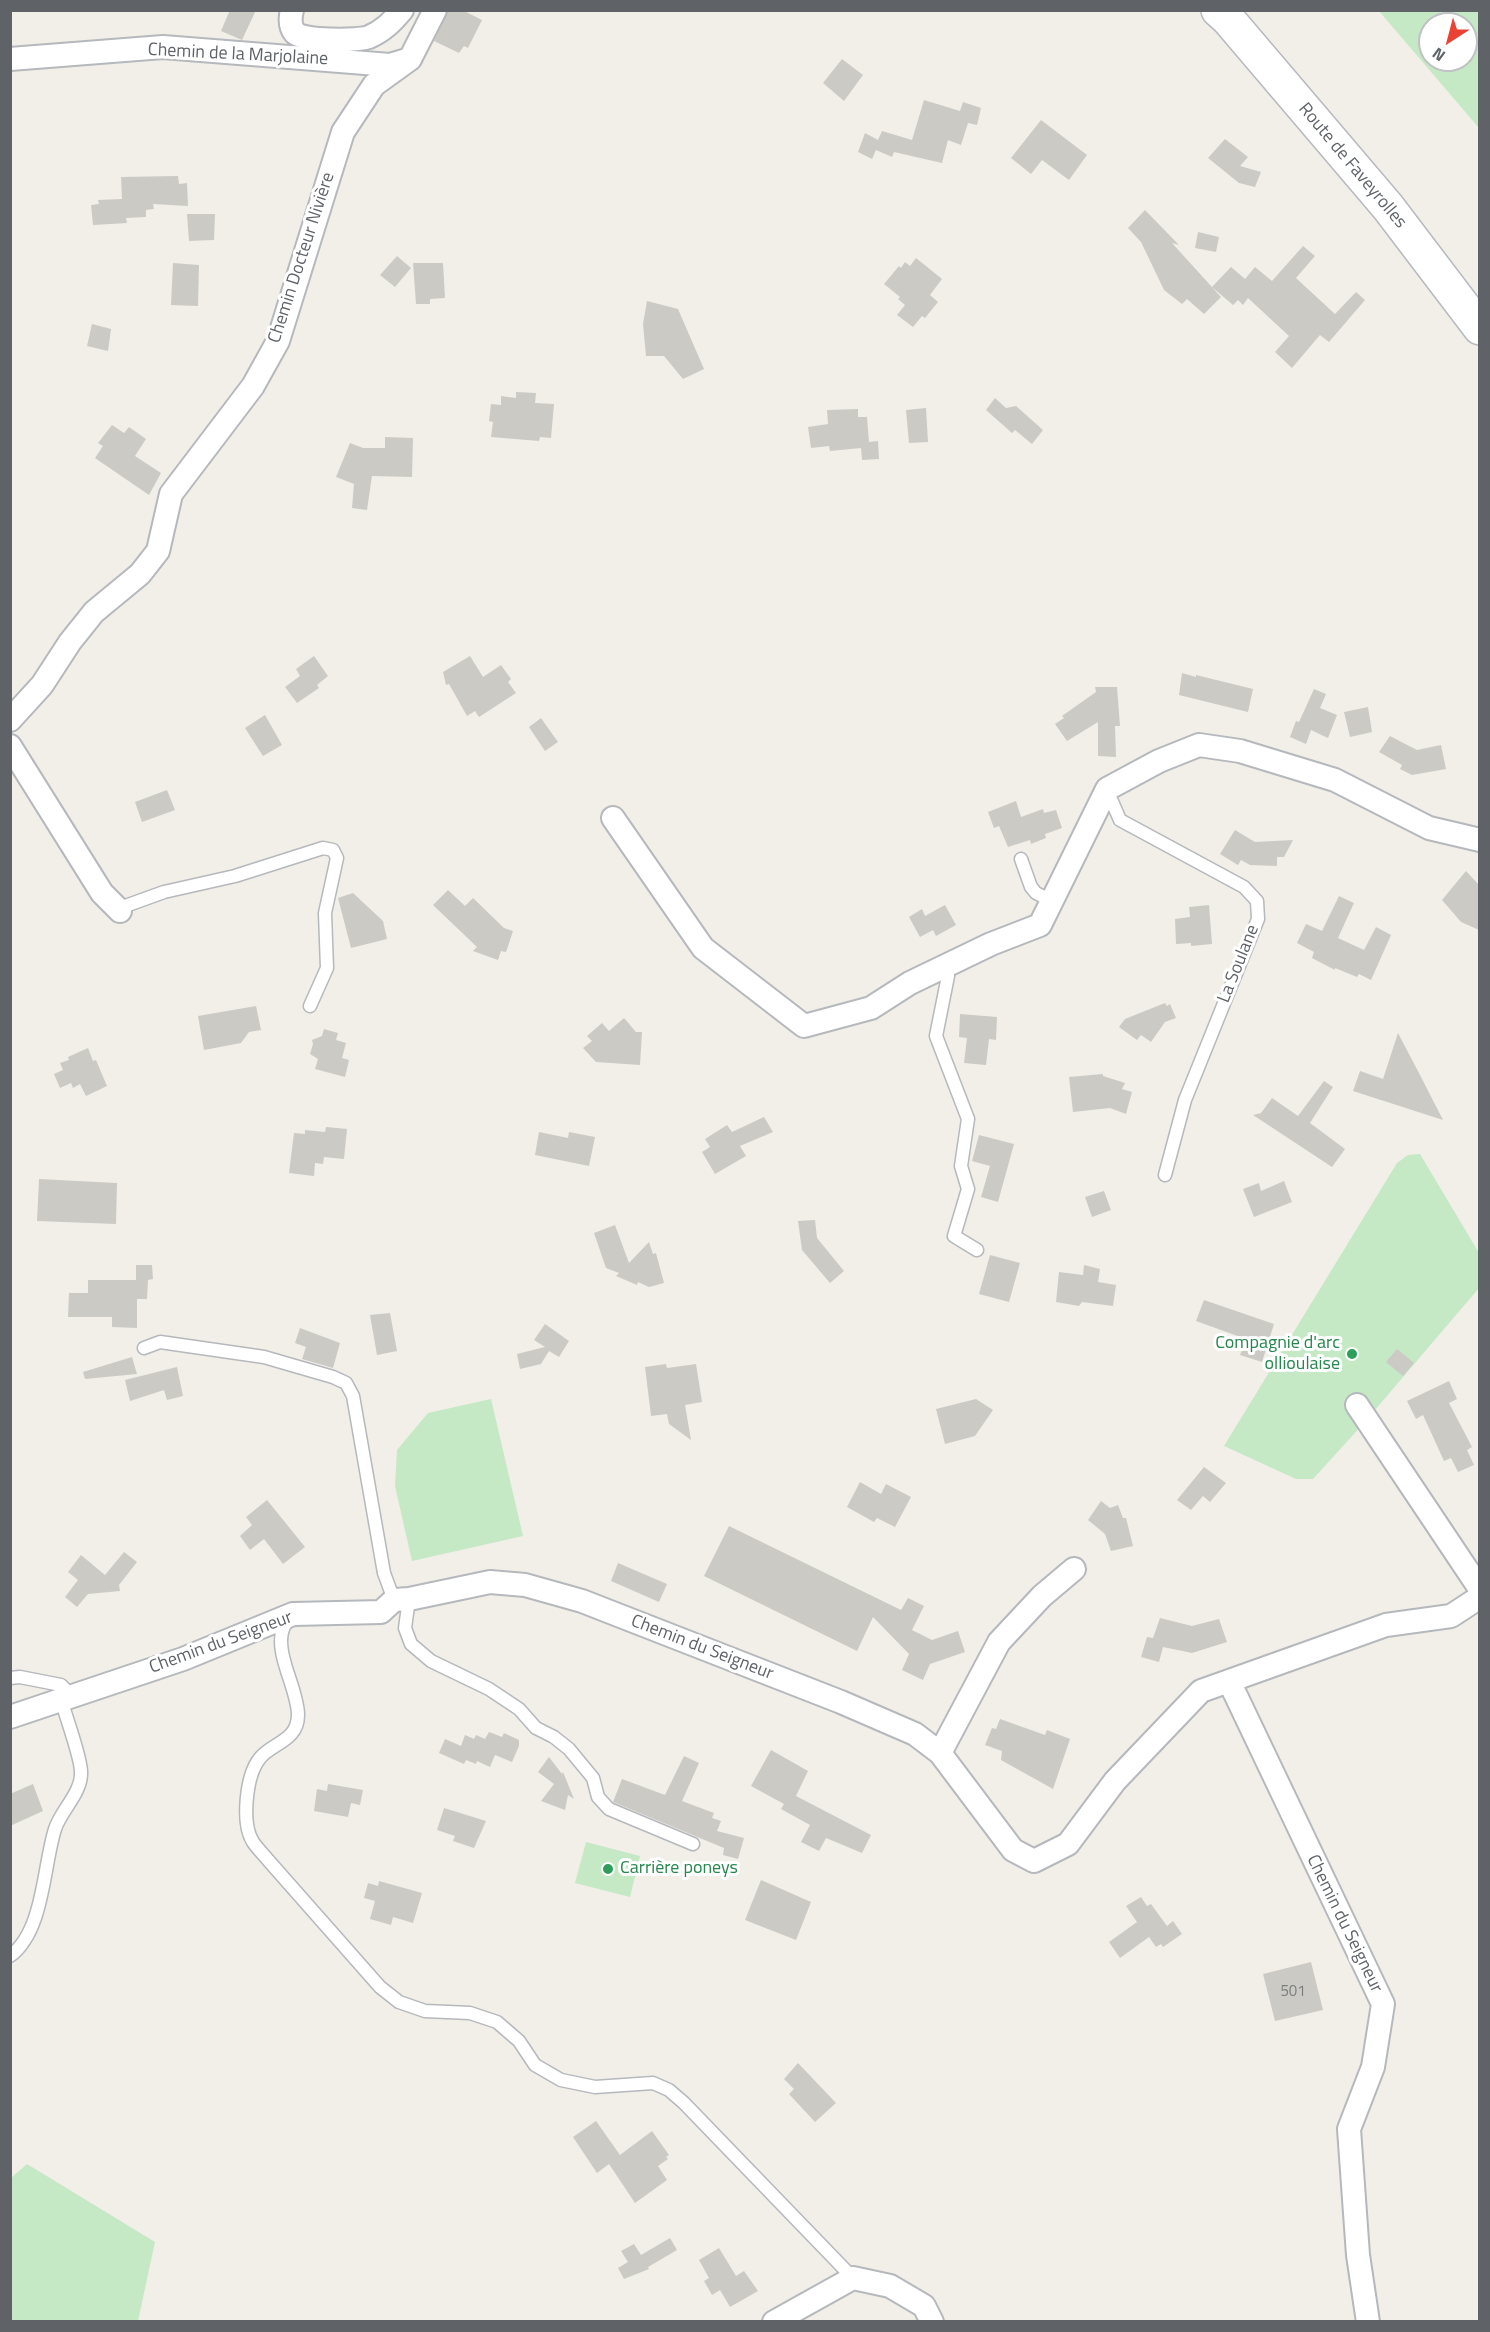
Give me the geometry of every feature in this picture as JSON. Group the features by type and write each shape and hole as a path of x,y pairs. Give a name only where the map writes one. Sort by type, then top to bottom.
{"main road":[{"name":"Route de Faveyrolles","path":"1218,10 1388,207 1479,328"}],"street":[{"path":"292,10 290,22 295,34 307,39 366,38 389,25 402,10"},
{"path":"410,59 435,10"},
{"name":"Chemin de la Marjolaine","path":"10,59 163,47 376,64 390,64 410,59"},
{"name":"Chemin Docteur Nivière","path":"10,720 42,685 70,642 94,612 140,573 158,552 171,494 253,386 278,340 343,132 374,85 410,59"},
{"path":"614,818 703,948 804,1026 871,1008 910,982 991,944 1040,926 1107,789 1159,761 1199,745 1240,751 1335,780 1429,828 1479,840"},
{"path":"10,746 102,892 118,910"},
{"path":"1357,1405 1479,1589"},
{"path":"940,1753 999,1642 1042,1596 1074,1569"},
{"name":"Chemin du Seigneur","path":"10,1717 183,1659 293,1614 381,1612 402,1599 490,1582 525,1585 582,1601 841,1702 915,1734 940,1753 1013,1850 1034,1861 1068,1844 1115,1781 1201,1691 1386,1625 1451,1616 1479,1597"},
{"name":"Chemin du Seigneur","path":"1229,1681 1383,2004 1373,2067 1348,2130 1359,2255 1368,2322"},
{"path":"774,2322 853,2278 890,2286 924,2306 932,2322"}],"lane":[{"name":"La Soulane","path":"1107,789 1120,820 1244,887 1257,901 1258,919 1185,1101 1165,1175"},
{"path":"118,910 164,892 235,876 323,848 333,849 337,858 324,925 326,975 310,1006"},
{"path":"1020,859 1031,887 1052,901"},
{"path":"947,965 948,976 936,1035 968,1119 961,1166 968,1189 954,1236 977,1250"},
{"path":"144,1348 160,1342 264,1357 346,1383 353,1396 384,1573 402,1599 405,1628 411,1644 431,1661 489,1689 519,1709 536,1728 554,1737 569,1749 593,1778 598,1797 609,1809 693,1844"},
{"path":"293,1614 283,1629 281,1645 297,1704 298,1718 292,1732 280,1744 262,1755 253,1768 245,1815 252,1841 268,1860 380,1987 399,2002 425,2011 470,2013 496,2022 519,2041 535,2065 561,2080 595,2087 653,2084 669,2090 853,2278"},
{"path":"10,1678 20,1677 61,1685 72,1696 63,1706 81,1771 78,1786 56,1828 33,1925 18,1951 10,1956"}],"green space":[{"path":"1379,11 1479,11 1479,128 1431,72 1478,72 1478,12 1418,12 1418,57"},
{"name":"Compagnie d'arc ollioulaise","path":"1420,1154 1479,1253 1479,1288 1313,1479 1296,1479 1224,1446 1397,1163 1408,1155"},
{"path":"491,1399 523,1536 412,1561 395,1486 397,1450 428,1413"},
{"name":"Carrière poneys","path":"586,1842 640,1856 630,1897 575,1883"},
{"path":"27,2164 155,2242 138,2321 11,2321 11,2178"}],"building":[{"path":"230,10 256,10 242,40 221,31"},
{"path":"448,10 462,10 482,20 468,48 464,46 459,53 434,41"},
{"path":"842,59 863,75 844,101 823,83"},
{"path":"924,100 960,111 963,102 981,108 977,125 968,123 961,145 948,140 942,163 894,152 892,157 876,150 872,159 858,152 865,133 878,140 882,131 912,140"},
{"path":"1041,120 1087,155 1069,180 1042,160 1031,174 1011,158"},
{"path":"1225,139 1248,157 1240,166 1261,172 1255,187 1239,183 1208,158"},
{"path":"178,176 179,184 187,183 188,206 153,204 154,209 146,210 146,217 126,218 127,223 93,225 91,205 99,204 98,200 122,199 121,177"},
{"path":"1145,210 1179,245 1172,243 1221,297 1204,314 1187,299 1182,304 1164,290 1141,242 1128,228"},
{"path":"187,214 215,214 214,240 189,241"},
{"path":"1198,232 1219,237 1216,252 1195,248"},
{"path":"1303,246 1315,256 1296,278 1335,314 1356,292 1365,300 1329,342 1320,335 1292,368 1275,352 1289,336 1248,298 1243,305 1238,300 1233,305 1212,287 1231,267 1245,279 1255,267 1272,281"},
{"path":"397,256 411,268 395,287 380,275"},
{"path":"916,258 942,279 930,295 938,302 925,318 922,316 913,327 897,315 905,305 898,299 900,297 884,284 899,266 901,268 905,262 910,266"},
{"path":"173,263 199,265 198,306 171,305"},
{"path":"413,263 443,263 445,298 430,299 430,304 416,304"},
{"path":"647,301 678,309 704,369 683,379 664,356 646,356 643,324"},
{"path":"92,324 111,329 108,351 87,346"},
{"path":"516,392 536,393 535,403 554,404 551,438 540,437 539,441 491,437 493,422 489,421 491,404 501,405 501,396 516,398"},
{"path":"995,398 1006,408 1016,406 1043,430 1032,444 1015,430 1012,433 986,410"},
{"path":"926,408 928,442 909,443 906,410"},
{"path":"858,409 858,417 867,417 869,442 878,441 879,459 862,460 861,448 830,451 829,446 811,448 808,427 828,424 827,410"},
{"path":"112,425 124,433 129,427 146,439 135,456 161,473 149,495 95,458 103,446 98,443"},
{"path":"385,437 413,438 412,477 372,476 367,510 352,508 354,484 336,477 350,443 363,448 385,448"},
{"path":"314,656 328,676 317,685 319,688 297,703 285,687 300,676 296,669"},
{"path":"470,656 483,677 501,665 511,679 508,682 516,693 479,717 475,711 467,716 449,684 446,685 443,672"},
{"path":"1182,673 1253,689 1248,712 1179,695"},
{"path":"1095,687 1117,687 1120,726 1115,726 1116,757 1098,756 1098,722 1067,741 1055,724 1064,718 1062,716 1096,692"},
{"path":"1314,689 1326,694 1320,708 1337,715 1328,738 1311,730 1306,744 1290,737"},
{"path":"1368,707 1372,732 1350,737 1344,712"},
{"path":"265,715 282,745 263,756 245,728"},
{"path":"541,718 558,742 545,751 529,727"},
{"path":"1390,736 1417,750 1441,745 1446,769 1412,775 1400,769 1402,765 1379,752"},
{"path":"167,790 175,810 142,822 135,802"},
{"path":"1016,801 1021,817 1043,809 1044,813 1056,810 1062,828 1045,834 1046,838 1031,844 1030,840 1008,847 999,826 994,828 988,812"},
{"path":"1235,830 1255,842 1293,840 1284,857 1277,857 1277,866 1250,865 1241,860 1238,865 1220,854"},
{"path":"1466,871 1479,885 1479,930 1461,922 1442,900"},
{"path":"448,890 465,906 473,898 504,928 513,931 506,952 501,951 498,960 473,951 477,947 433,905"},
{"path":"353,893 383,921 387,939 351,948 338,898"},
{"path":"1339,896 1354,903 1338,938 1364,950 1376,927 1391,935 1371,980 1359,974 1357,977 1335,968 1335,970 1312,958 1314,952 1297,943 1306,924 1322,931"},
{"path":"945,905 956,925 936,936 933,930 920,937 909,917 922,909 925,916"},
{"path":"1209,905 1212,944 1191,946 1191,943 1176,944 1175,919 1190,917 1189,907"},
{"path":"1165,1003 1167,1006 1170,1004 1176,1018 1165,1022 1151,1042 1141,1035 1137,1040 1119,1027 1125,1019"},
{"path":"256,1006 261,1030 249,1032 241,1043 204,1050 198,1016"},
{"path":"960,1014 997,1017 996,1040 989,1039 986,1065 964,1063 967,1038 959,1037"},
{"path":"624,1018 636,1032 642,1032 640,1065 596,1062 583,1048 592,1041 587,1036 602,1023 609,1031"},
{"path":"324,1029 338,1033 336,1040 346,1043 342,1058 349,1060 345,1077 315,1069 318,1059 310,1054 312,1040 322,1036"},
{"path":"1398,1033 1443,1120 1353,1091 1360,1071 1383,1079"},
{"path":"88,1048 107,1086 86,1096 80,1084 73,1088 71,1083 60,1088 54,1074 63,1070 60,1063"},
{"path":"1103,1074 1103,1076 1125,1083 1122,1089 1132,1092 1126,1114 1110,1108 1073,1112 1069,1077"},
{"path":"1324,1081 1333,1087 1310,1123 1345,1149 1332,1167 1253,1115 1261,1113 1272,1098 1298,1116"},
{"path":"764,1117 773,1132 740,1146 746,1156 715,1174 702,1152 710,1147 705,1139 727,1125 732,1132"},
{"path":"326,1127 347,1129 344,1159 324,1157 323,1164 315,1163 314,1176 289,1173 294,1133 305,1134 305,1130 325,1132"},
{"path":"539,1132 568,1138 569,1132 595,1137 589,1166 535,1155"},
{"path":"979,1135 1014,1144 998,1202 981,1197 990,1166 972,1161"},
{"path":"39,1179 117,1183 116,1224 37,1221"},
{"path":"1284,1181 1292,1202 1254,1217 1243,1189 1259,1183 1261,1191"},
{"path":"1104,1191 1111,1210 1092,1217 1085,1197"},
{"path":"815,1220 817,1238 844,1271 830,1283 802,1250 798,1221"},
{"path":"615,1225 629,1263 649,1242 653,1254 656,1253 664,1283 649,1287 638,1282 637,1285 616,1276 619,1273 606,1268 594,1233"},
{"path":"990,1255 1020,1263 1009,1302 979,1294"},
{"path":"136,1265 152,1265 153,1279 148,1280 147,1299 137,1299 137,1328 112,1327 112,1317 68,1317 69,1293 88,1293 88,1280 136,1280"},
{"path":"1084,1265 1100,1269 1098,1282 1116,1285 1113,1306 1082,1302 1079,1306 1056,1302 1059,1272 1083,1275"},
{"path":"1204,1300 1274,1324 1262,1362 1240,1355 1246,1339 1196,1321"},
{"path":"390,1313 397,1351 377,1355 370,1315"},
{"path":"545,1324 569,1341 559,1357 549,1351 541,1364 520,1369 517,1354 545,1347 534,1340"},
{"path":"300,1328 340,1343 333,1368 302,1359 306,1347 295,1343"},
{"path":"1397,1349 1414,1363 1403,1376 1386,1362"},
{"path":"132,1357 137,1374 85,1379 83,1372"},
{"path":"666,1364 667,1368 696,1364 702,1402 685,1405 691,1440 669,1424 667,1414 651,1416 645,1367"},
{"path":"177,1367 183,1396 167,1400 164,1390 130,1401 125,1380"},
{"path":"1449,1381 1457,1399 1449,1403 1472,1447 1467,1450 1474,1465 1458,1472 1451,1458 1444,1461 1423,1415 1416,1419 1407,1401"},
{"path":"976,1399 993,1410 975,1436 945,1444 936,1409"},
{"path":"1204,1467 1226,1483 1210,1502 1203,1496 1191,1510 1177,1500"},
{"path":"860,1482 881,1494 886,1484 911,1497 895,1527 877,1518 874,1522 847,1507"},
{"path":"267,1500 305,1547 283,1564 264,1539 250,1550 240,1536 252,1525 246,1517"},
{"path":"1101,1501 1110,1508 1118,1505 1123,1518 1126,1518 1133,1546 1111,1551 1105,1534 1088,1520"},
{"path":"729,1526 901,1610 908,1598 924,1606 912,1630 932,1640 958,1631 965,1652 930,1664 923,1680 902,1670 909,1654 873,1617 857,1651 704,1576"},
{"path":"124,1552 137,1562 119,1585 120,1591 88,1594 77,1607 65,1597 78,1580 68,1572 81,1555 105,1575"},
{"path":"618,1563 667,1584 659,1602 611,1581"},
{"path":"1160,1618 1192,1626 1219,1619 1227,1642 1192,1653 1163,1647 1159,1662 1141,1657 1147,1637 1153,1638"},
{"path":"1000,1719 1045,1735 1047,1730 1070,1739 1053,1789 1001,1760 1002,1751 985,1745 992,1728 996,1729"},
{"path":"489,1732 502,1737 504,1733 519,1740 519,1746 512,1762 495,1755 490,1767 477,1761 476,1764 466,1760 464,1764 439,1753 445,1739 461,1746 465,1735 474,1739 476,1735 485,1739"},
{"path":"771,1750 808,1771 796,1796 871,1835 862,1853 826,1838 819,1851 801,1842 810,1825 781,1809 784,1804 751,1786"},
{"path":"684,1756 699,1763 682,1801 714,1813 712,1818 721,1821 717,1831 744,1838 738,1859 723,1855 724,1848 613,1802 622,1779 665,1795"},
{"path":"549,1757 562,1774 563,1772 574,1799 568,1795 565,1810 541,1801 554,1784 538,1772"},
{"path":"33,1784 43,1811 10,1826 10,1794"},
{"path":"328,1784 363,1790 360,1805 351,1803 348,1817 314,1811 317,1789 327,1791"},
{"path":"444,1808 486,1821 474,1848 453,1841 455,1836 437,1830"},
{"path":"761,1880 811,1902 796,1940 745,1920"},
{"path":"379,1881 422,1893 413,1923 393,1917 391,1925 370,1919 375,1901 364,1898 368,1883 378,1886"},
{"path":"1141,1897 1147,1906 1151,1904 1167,1926 1173,1921 1182,1934 1163,1947 1161,1944 1156,1947 1149,1937 1120,1958 1109,1942 1137,1922 1126,1906"},
{"path":"1311,1962 1323,2010 1275,2021 1263,1974"},
{"path":"798,2063 836,2103 815,2122 789,2094 794,2089 784,2079"},
{"path":"596,2121 620,2155 652,2131 669,2155 666,2157 668,2159 658,2166 667,2180 635,2203 609,2164 597,2173 573,2137"},
{"path":"670,2238 677,2250 648,2267 649,2269 624,2279 618,2268 628,2262 621,2251 634,2244 641,2255"},
{"path":"719,2248 736,2276 744,2271 758,2291 730,2307 720,2290 712,2295 704,2281 709,2278 699,2260"}],"place":[{"name":"Compagnie d'arc ollioulaise","path":"1352,1354"},
{"name":"Carrière poneys","path":"608,1869"}]}
